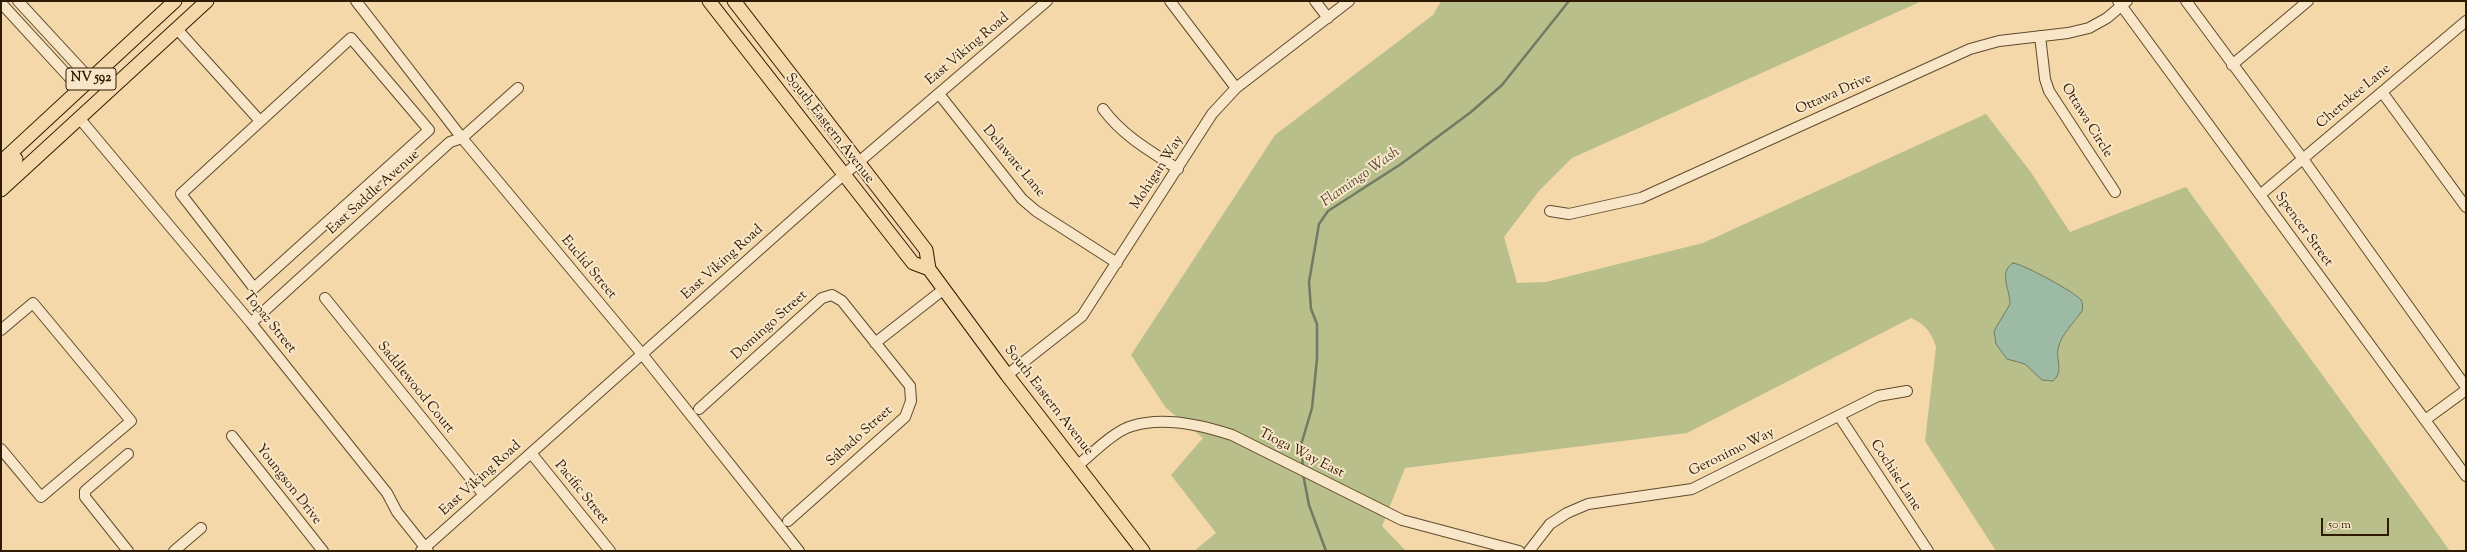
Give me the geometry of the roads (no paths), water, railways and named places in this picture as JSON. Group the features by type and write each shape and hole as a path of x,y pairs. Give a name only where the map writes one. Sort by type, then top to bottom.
{"main road":[{"name":"NV 592","path":"1,162 175,1"},
{"name":"NV 592","path":"1,190 207,1"},
{"name":"South Eastern Avenue","path":"710,1 913,263 929,269"},
{"name":"South Eastern Avenue","path":"734,1 860,162 926,250 929,269 1007,375 1143,551"},
{"path":"1,174 30,144 32,133"}],"street":[{"path":"18,1 91,80"},
{"name":"Euclid Street","path":"356,1 462,138 642,354 799,551"},
{"name":"East Viking Road","path":"425,550 484,495 844,175 1047,1"},
{"path":"1170,1 1236,88"},
{"path":"1315,1 1328,18"},
{"name":"Mohigan Way","path":"1007,375 1082,316 1212,114 1236,88 1349,1"},
{"path":"2186,1 2303,159 2466,389 2425,420"},
{"path":"2232,65 2308,1"},
{"path":"1,3 80,89"},
{"name":"Ottawa Drive","path":"1550,211 1569,214 1641,198 1970,49 1999,41 2068,33 2089,28 2107,18 2122,3"},
{"name":"Spencer Street","path":"2122,3 2260,195 2466,476"},
{"name":"Cherokee Lane","path":"2260,195 2466,21"},
{"path":"177,29 260,121"},
{"name":"Ottawa Circle","path":"2040,36 2045,79 2049,91 2115,192"},
{"path":"351,38 429,130 254,288 180,194 260,121 351,38"},
{"name":"East Saddle Avenue","path":"251,323 450,142 462,138 518,88"},
{"path":"2382,92 2466,207"},
{"name":"Delaware Lane","path":"939,94 1022,199 1036,211 1117,263"},
{"path":"1103,109 1114,124 1130,138 1178,169"},
{"name":"Topaz Street","path":"80,119 251,323 387,493 397,512 425,550"},
{"path":"875,343 944,289"},
{"name":"Domingo Street","path":"699,408 822,298 832,295 842,301 875,343"},
{"name":"Saddlewood Court","path":"325,298 484,495"},
{"path":"1,330 33,303 131,421 41,497 1,449"},
{"name":"Sábado Street","path":"788,521 905,417 912,401 910,386 875,343"},
{"name":"Geronimo Way","path":"1529,551 1550,524 1567,512 1588,504 1692,489 1878,396 1907,391"},
{"name":"Cochise Lane","path":"1839,416 1926,550"},
{"name":"Tioga Way East","path":"1077,466 1131,426 1156,422 1206,426 1232,435 1278,457 1402,520 1519,551"},
{"name":"Youngson Drive","path":"232,436 323,551"},
{"name":"Pacific Street","path":"531,453 610,551"},
{"path":"128,454 85,491 84,497 128,551"},
{"path":"174,551 201,528"}],"waterway":[{"name":"Flamingo Wash","path":"1303,467 1301,445 1312,408 1317,359 1317,324 1311,309 1309,282 1319,224 1328,211 1401,164 1471,112 1502,85 1569,1"},
{"name":"Flamingo Wash","path":"1303,474 1309,505 1326,551"}]}
